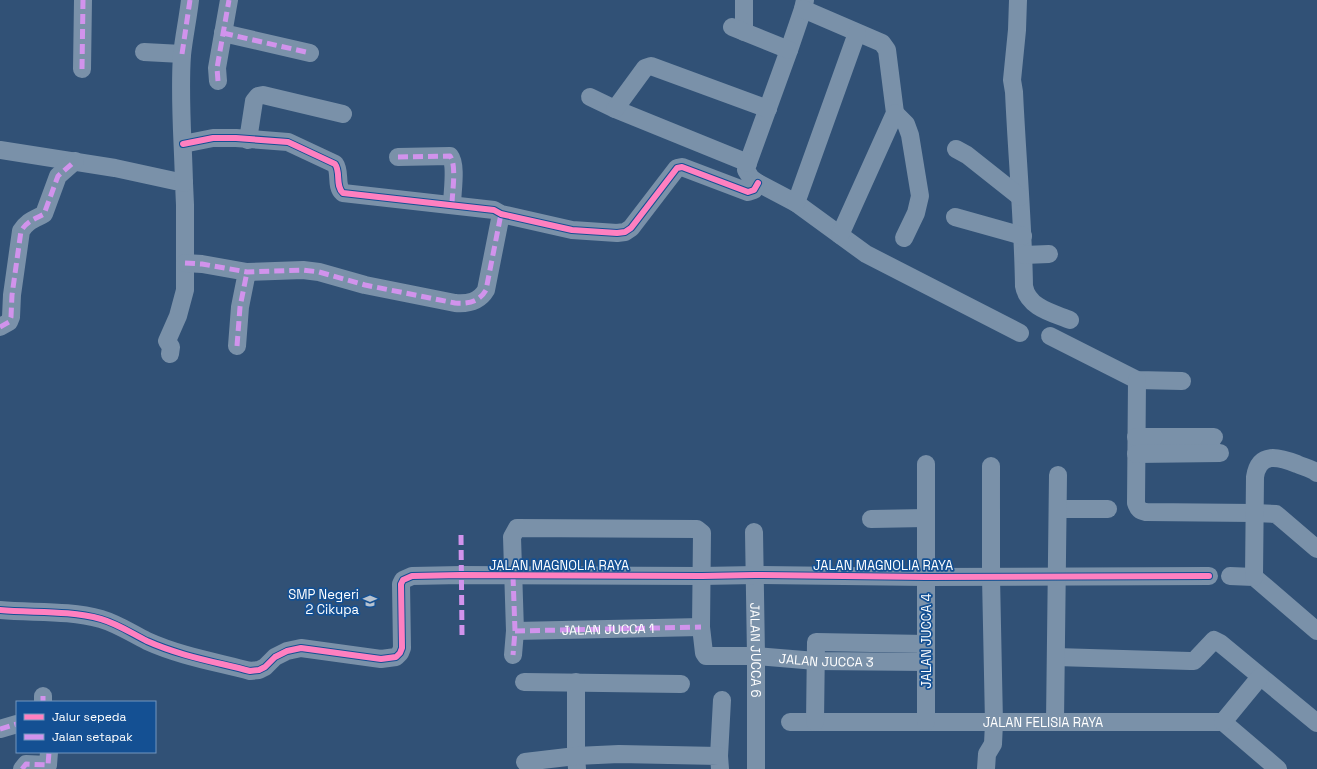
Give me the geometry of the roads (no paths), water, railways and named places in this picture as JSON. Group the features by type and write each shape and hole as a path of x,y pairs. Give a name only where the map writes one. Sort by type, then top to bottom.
{"street":[{"path":"82,69 83,0"},
{"path":"170,354 171,347 167,341 173,331 185,290 185,205 181,124 182,54 190,0"},
{"path":"218,81 217,68 229,0"},
{"path":"744,0 738,30 789,50"},
{"path":"1018,0 1017,30 1012,80 1023,236 1024,286 1029,299 1037,306 1070,320"},
{"path":"840,235 895,113 887,50 882,43 857,33 804,4 748,163 746,170 751,178 796,203 866,254 1020,333"},
{"path":"223,33 310,53"},
{"path":"796,203 857,33"},
{"path":"144,52 182,54"},
{"path":"615,109 645,68 651,66 768,109"},
{"path":"248,140 254,101 258,96 263,95 343,114"},
{"path":"590,97 615,109 748,163"},
{"path":"895,113 906,124 910,135 920,196 916,213 904,238"},
{"path":"183,144 213,138 288,142 335,164 339,172 339,188 343,193 494,210 501,214 572,230 617,233 625,232 631,228 676,168 682,167 748,192 754,190 758,183"},
{"path":"956,149 967,155 1020,197"},
{"path":"0,150 116,168 184,183"},
{"path":"398,157 450,156 453,167 452,205"},
{"path":"0,328 9,322 11,317 12,295 21,231 30,221 44,214 58,176 75,161"},
{"path":"185,263 202,264 247,272 303,270 319,272 365,285 465,304 475,301 483,296 486,290 501,214"},
{"path":"955,217 1023,236"},
{"path":"1024,255 1049,254"},
{"path":"237,346 240,307 247,272"},
{"path":"1050,336 1137,380 1182,381"},
{"path":"1137,380 1136,503 1138,509 1142,511 1276,514 1317,549"},
{"path":"1136,446 1214,437"},
{"path":"1136,446 1220,453"},
{"path":"1254,577 1255,473 1261,462 1274,458 1283,459 1317,473"},
{"name":"JALAN JUCCA 4","path":"926,464 926,722"},
{"path":"986,769 987,754 992,744 994,723 991,577 991,466"},
{"path":"1055,722 1058,475"},
{"path":"1058,509 1108,509"},
{"path":"871,519 926,518"},
{"path":"513,655 515,631 512,537 517,528 523,527 696,529 702,533 701,627"},
{"name":"JALAN JUCCA 6","path":"754,532 756,769"},
{"name":"JALAN MAGNOLIA RAYA","path":"0,610 58,613 100,619 123,628 147,641 188,656 250,671 259,670 265,667 275,657 287,651 301,648 380,659 396,657 402,648 401,584 403,580 412,576 1209,576"},
{"path":"1230,576 1254,577 1317,631"},
{"name":"JALAN JUCCA 3","path":"701,627 704,653 708,657 756,656 816,661 926,662"},
{"name":"JALAN JUCCA 1","path":"515,631 701,627"},
{"path":"1056,657 1194,661 1214,640 1220,643 1317,723"},
{"path":"815,722 816,642 926,644"},
{"path":"1260,677 1223,722 1278,769"},
{"path":"524,682 681,684"},
{"path":"576,682 576,763"},
{"path":"525,762 576,763 619,754 719,763 722,700"},
{"name":"JALAN FELISIA RAYA","path":"790,722 1223,722"},
{"path":"0,729 16,724"},
{"path":"992,744 996,753 996,769"},
{"path":"22,769 26,764 48,765 49,753"}],"place":[{"name":"SMP Negeri 2 Cikupa","path":"370,601"}]}
